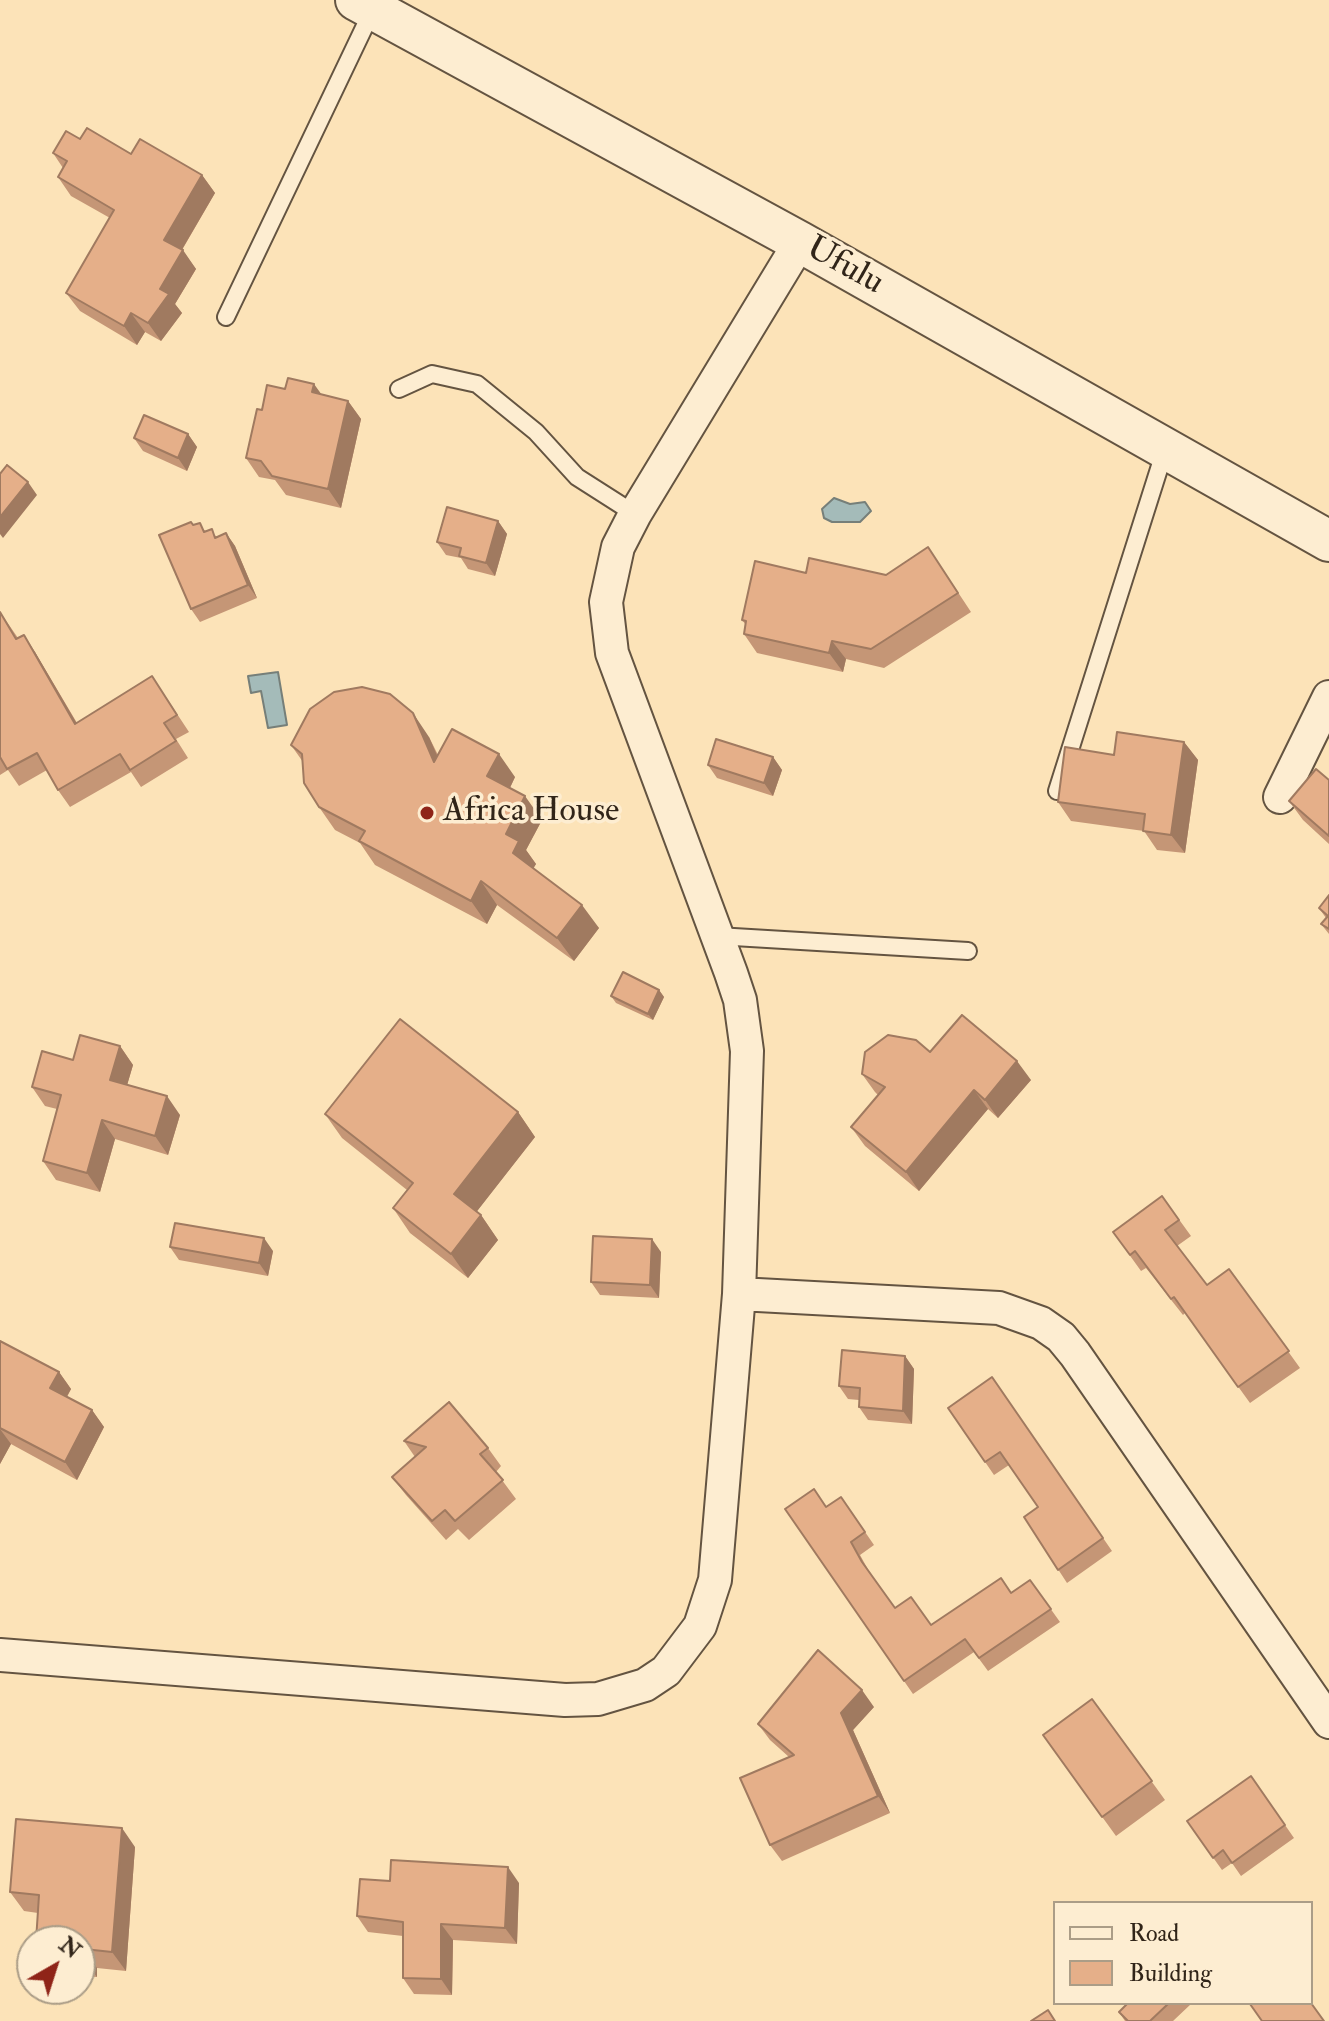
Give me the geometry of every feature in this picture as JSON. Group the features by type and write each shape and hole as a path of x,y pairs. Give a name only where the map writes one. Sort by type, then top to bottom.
{"street":[{"name":"Ufulu","path":"364,5 800,242 1329,541"},
{"path":"0,1655 565,1700 598,1699 645,1685 666,1671 685,1650 709,1604 715,1580 739,1294 747,1051 740,1000 612,653 606,602 609,575 618,547 635,514 800,242"},
{"path":"1280,797 1329,697"},
{"path":"739,1294 999,1308 1030,1317 1061,1337 1329,1722"}],"lane":[{"path":"226,317 364,5"},
{"path":"399,389 432,374 477,384 536,432 577,477 635,514"},
{"path":"1057,791 1165,449"},
{"path":"717,936 968,951"}],"water":[{"path":"834,498 850,504 865,502 871,511 860,522 832,522 824,518 822,509"},
{"path":"278,672 287,725 268,728 261,691 251,693 248,676"}],"building":[{"path":"87,128 131,154 140,139 202,175 164,240 183,250 160,289 169,294 148,323 131,313 124,326 66,293 114,210 58,177 67,161 53,153 66,131 80,139"},
{"path":"288,378 314,384 312,392 348,401 328,489 272,476 261,461 246,458 257,409 262,410 267,385 285,389"},
{"path":"144,415 188,434 178,458 134,438"},
{"path":"7,465 28,482 0,517 0,474"},
{"path":"447,507 498,521 486,563 459,556 461,548 437,542"},
{"path":"191,522 193,525 200,523 204,532 212,529 215,538 226,533 248,585 191,609 159,535"},
{"path":"928,547 958,593 871,649 832,641 829,653 744,634 746,621 742,620 755,561 806,573 809,558 886,575"},
{"path":"0,612 16,639 24,635 75,724 152,676 177,715 164,723 176,741 130,770 120,754 58,790 37,753 7,769 0,757"},
{"name":"Africa House","path":"362,687 390,694 413,713 434,762 452,729 499,754 487,776 525,796 506,834 519,841 513,853 582,905 557,938 481,881 471,901 359,841 365,831 319,807 304,783 302,754 291,745 310,709 334,692"},
{"path":"1117,732 1184,742 1171,835 1143,831 1145,814 1058,802 1065,747 1114,755"},
{"path":"716,739 773,757 764,783 708,765"},
{"path":"1316,769 1329,780 1329,836 1289,801"},
{"path":"1329,895 1329,929 1321,924 1328,916 1319,908"},
{"path":"623,972 659,990 648,1014 611,996"},
{"path":"962,1015 1017,1061 985,1100 974,1090 906,1172 851,1127 885,1087 862,1074 865,1052 888,1035 916,1040 930,1052"},
{"path":"400,1019 518,1112 454,1194 481,1215 451,1254 393,1208 413,1183 325,1114"},
{"path":"80,1035 120,1046 110,1080 167,1096 155,1136 102,1120 87,1173 43,1161 61,1095 32,1087 42,1051 73,1060"},
{"path":"1162,1196 1179,1220 1165,1230 1207,1285 1229,1269 1289,1351 1238,1387 1174,1297 1171,1299 1135,1251 1130,1255 1113,1232"},
{"path":"175,1223 264,1238 259,1263 170,1247"},
{"path":"593,1236 652,1239 650,1285 591,1282"},
{"path":"0,1341 59,1372 50,1388 92,1410 65,1462 0,1428"},
{"path":"842,1350 905,1356 903,1411 859,1407 860,1388 839,1386"},
{"path":"992,1377 1103,1538 1058,1570 1024,1517 1038,1507 1000,1452 985,1462 948,1408"},
{"path":"449,1402 488,1448 480,1454 503,1480 455,1521 445,1510 432,1521 392,1477 426,1447 404,1441"},
{"path":"814,1489 826,1507 841,1497 865,1532 851,1542 895,1608 911,1597 931,1625 1001,1578 1011,1593 1030,1580 1051,1609 979,1658 965,1639 904,1681 785,1509"},
{"path":"818,1650 862,1690 841,1713 878,1796 770,1845 740,1778 794,1755 758,1724"},
{"path":"1092,1699 1152,1781 1102,1817 1043,1735"},
{"path":"1251,1776 1285,1825 1232,1863 1223,1850 1213,1858 1187,1821"},
{"path":"16,1819 122,1828 112,1952 96,1950 96,1925 37,1925 39,1895 10,1892"},
{"path":"391,1860 508,1867 505,1928 441,1924 441,1979 403,1978 403,1922 357,1916 360,1879 390,1881"},
{"path":"1126,2005 1167,2005 1150,2021 1128,2021 1119,2012"},
{"path":"1251,2005 1312,2005 1324,2021 1262,2021"},
{"path":"1048,2010 1055,2021 1031,2021"}],"place":[{"name":"Africa House","path":"427,813"}]}
